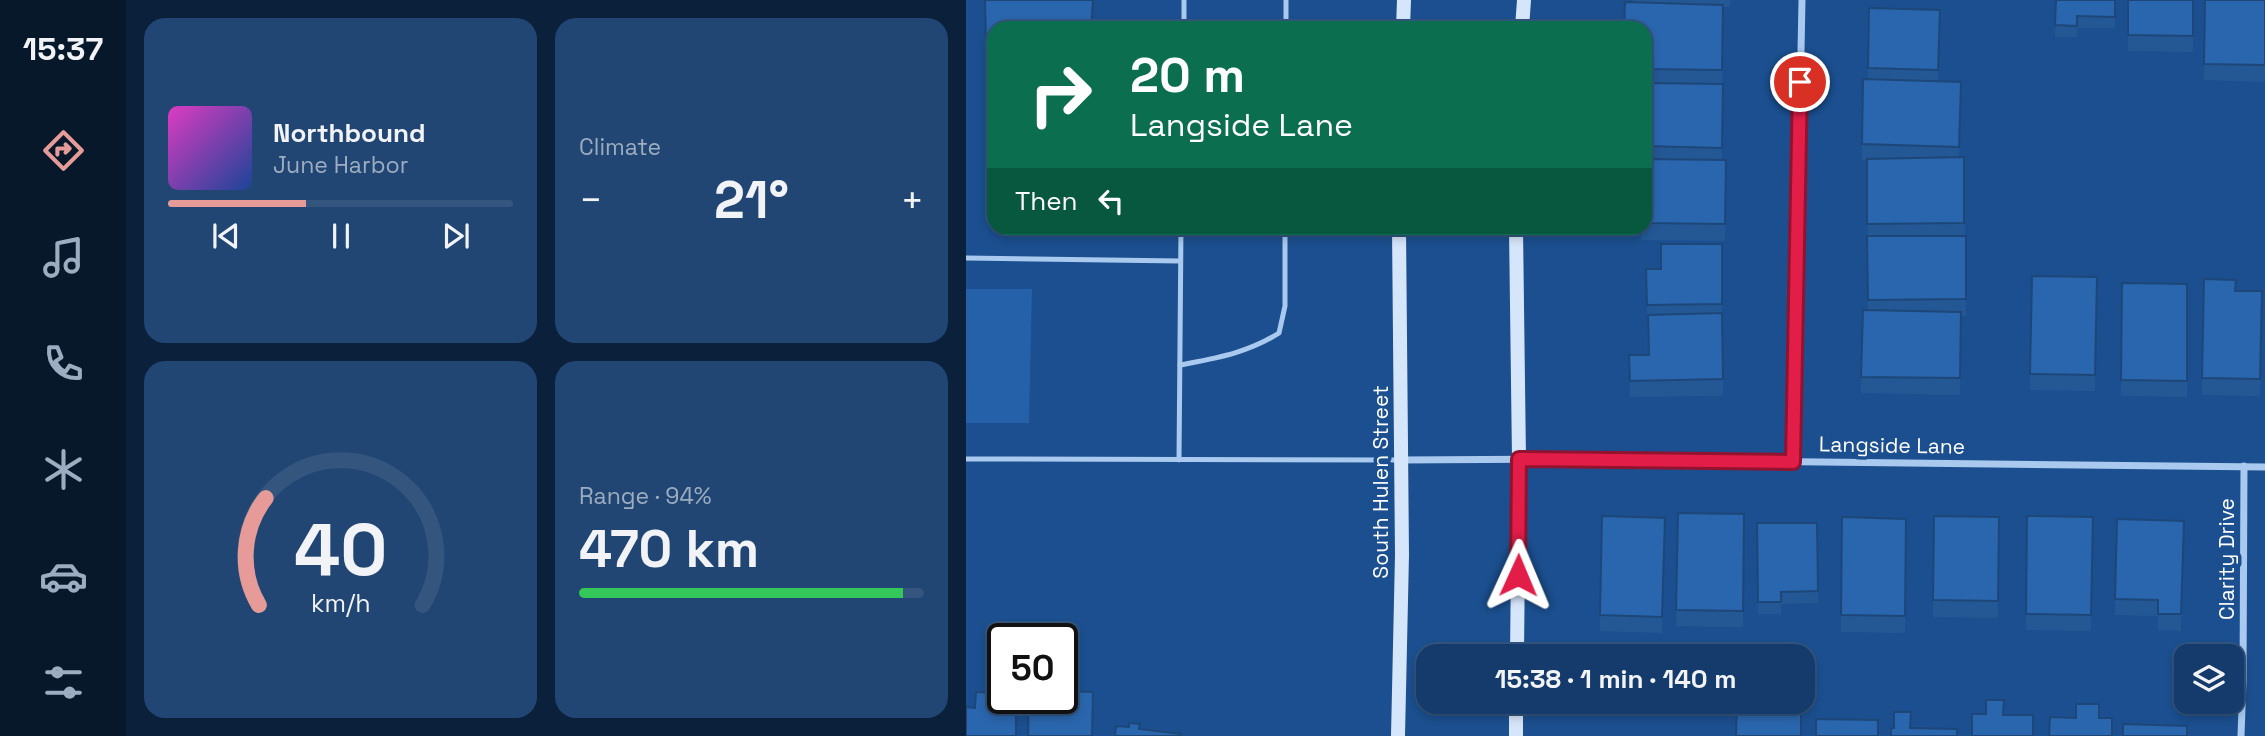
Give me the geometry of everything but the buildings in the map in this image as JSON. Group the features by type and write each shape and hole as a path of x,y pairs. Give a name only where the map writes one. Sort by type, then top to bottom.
{"main road":[{"path":"1403,21 1404,0"},
{"path":"1522,21 1524,0"},
{"name":"South Hulen Street","path":"1398,736 1402,555 1399,235"},
{"path":"1516,235 1519,459 1517,644"},
{"path":"1516,714 1516,736"}],"street":[{"path":"1793,462 1802,0"},
{"name":"Langside Lane","path":"1401,460 2265,467"},
{"name":"Clarity Drive","path":"2241,736 2244,466"}],"lane":[{"path":"1184,0 1184,21"},
{"path":"1286,0 1286,21"},
{"path":"1180,460 1181,235"},
{"path":"1180,365 1230,355 1259,345 1279,333 1285,306 1285,235"},
{"path":"966,258 1180,261"},
{"path":"966,459 1401,460"}],"shaded area":[{"path":"966,289 1032,289 1029,423 966,423"}],"route":[{"path":"1518,575 1519,459 1793,462 1800,82"}]}
